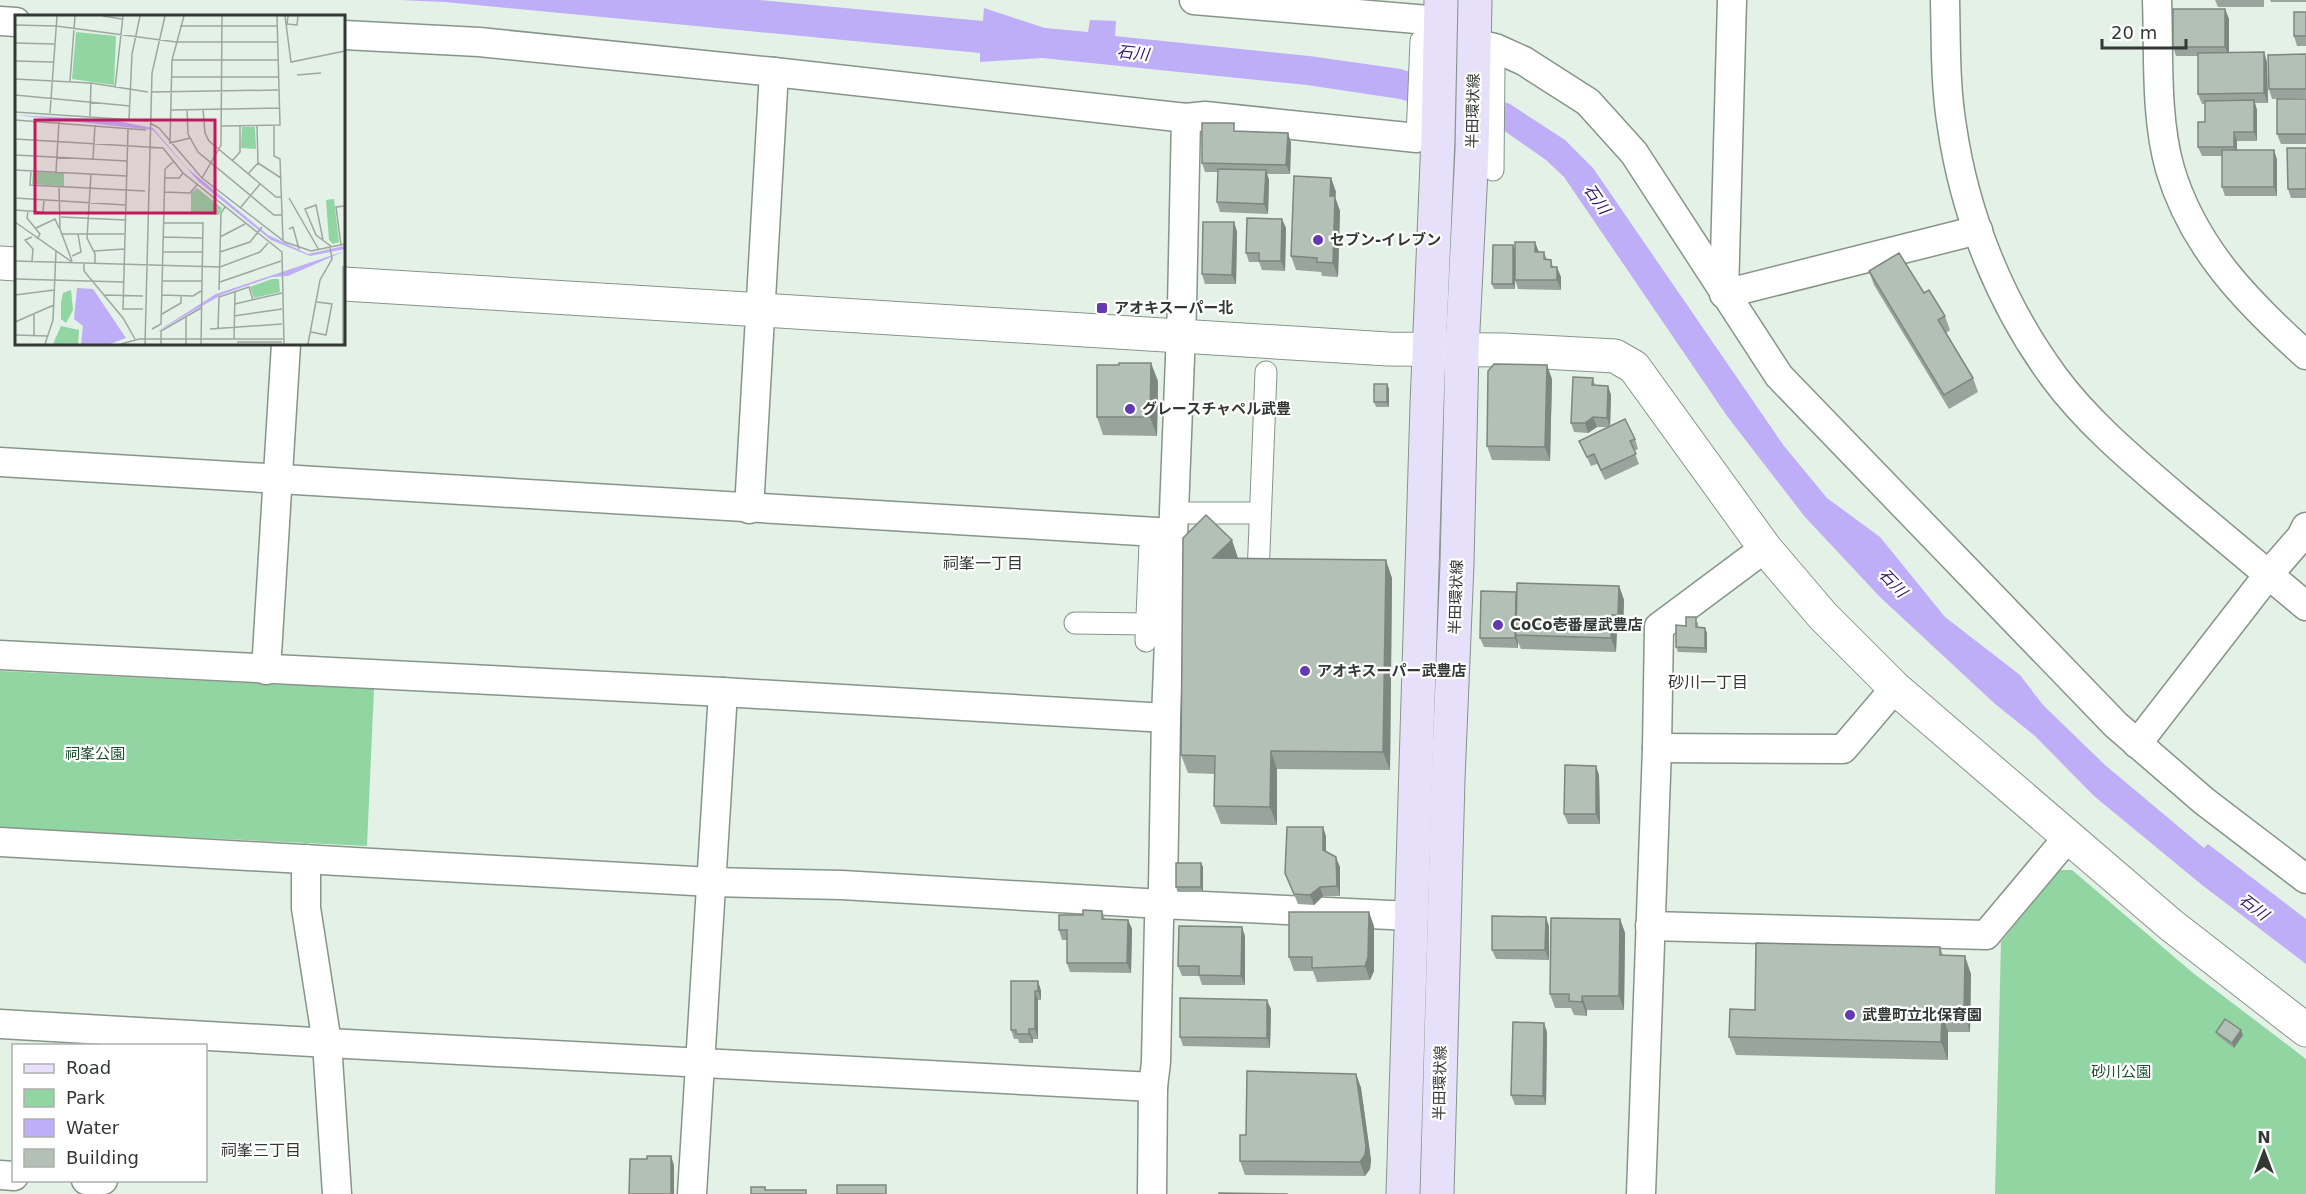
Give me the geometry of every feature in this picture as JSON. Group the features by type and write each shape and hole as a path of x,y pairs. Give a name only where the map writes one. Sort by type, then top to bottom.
{"main road":[{"name":"半田環状線","path":"1437,1194 1462,350 1482,160 1481,55 1475,0"},
{"path":"1403,1194 1429,350 1428,138 1436,26"}],"street":[{"path":"1204,0 1436,26"},
{"path":"1724,294 1732,0"},
{"path":"1945,0 1947,82 1952,128 1962,178 1978,230 2004,294 2026,335 2055,378 2089,418 2131,458 2306,606"},
{"path":"2157,0 2160,107 2170,168 2185,207 2206,246 2230,280 2263,317 2306,355"},
{"path":"0,21 15,22"},
{"path":"345,35 479,42 1186,118 1205,117 1428,138"},
{"path":"1481,55 1495,48 1524,61 1588,102 1634,153 1779,376 1918,522 2137,744 2204,801 2306,879"},
{"path":"749,509 774,72"},
{"path":"1152,1194 1153,1087 1156,1062 1171,530 1181,336 1186,118"},
{"path":"1724,294 1978,230"},
{"path":"0,263 15,264"},
{"path":"345,284 1388,350 1462,350 1615,356 1634,367 1765,548 1823,616 1895,688 2171,925 2306,1030"},
{"path":"266,670 286,345"},
{"path":"1258,576 1266,372"},
{"path":"0,462 749,509 1171,530 1260,513"},
{"path":"2137,744 2268,574 2301,537 2306,527"},
{"path":"1075,623 1147,633 1171,530"},
{"path":"1641,1194 1657,748 1659,627 1765,548"},
{"path":"0,655 1166,718"},
{"path":"1657,748 1843,749 1895,688"},
{"path":"692,1194 723,693"},
{"path":"1650,926 1986,935 2069,836"},
{"path":"0,842 711,882 842,885 1411,916"},
{"path":"306,859 306,908 327,1043 337,1194"},
{"path":"0,1024 113,1038 327,1043 1153,1087"}],"green space":[{"name":"祠峯公園","path":"0,671 374,689 367,846 0,828"},
{"name":"砂川公園","path":"2058,870 2072,870 2193,973 2306,1059 2306,1194 1995,1194 2001,942"}],"water":[{"name":"石川","path":"400,0 759,0 983,21 984,8 1045,28 1088,32 1090,20 1116,21 1115,36 1309,56 1401,69 1510,104 1565,140 1593,168 1784,446 1827,498 1880,537 1945,617 2020,675 2043,705 2105,765 2204,848 2208,844 2306,919 2306,964 2202,885 2094,796 2035,736 1994,703 1880,597 1805,517 1727,416 1564,177 1546,160 1506,132 1400,99 1307,85 1042,58 980,62 980,53 445,2"}],"building":[{"path":"2173,9 2225,9 2225,47 2173,47"},
{"path":"2294,12 2306,12 2306,36 2294,36"},
{"path":"2264,52 2264,93 2198,94 2198,53"},
{"path":"2306,54 2306,89 2269,89 2268,55"},
{"path":"2277,99 2306,99 2306,134 2277,134"},
{"path":"2254,100 2254,132 2234,132 2234,147 2198,147 2198,122 2205,122 2205,101"},
{"path":"1202,123 1234,123 1234,131 1288,133 1286,165 1202,163"},
{"path":"2287,148 2306,148 2306,189 2288,189"},
{"path":"2222,150 2274,150 2274,187 2222,187"},
{"path":"1218,169 1266,170 1264,204 1217,202"},
{"name":"セブン-イレブン","path":"1294,176 1331,178 1330,196 1335,196 1333,263 1317,262 1317,258 1291,256"},
{"path":"1247,218 1282,219 1281,261 1259,261 1259,253 1246,253"},
{"path":"1203,222 1234,222 1232,275 1202,274"},
{"path":"1515,242 1535,242 1535,252 1544,252 1544,259 1551,260 1551,267 1557,267 1557,280 1515,280"},
{"path":"1493,245 1513,245 1513,284 1492,284"},
{"path":"1899,253 1924,293 1929,290 1945,316 1938,320 1973,378 1944,395 1869,271"},
{"path":"1119,363 1151,363 1150,417 1097,417 1097,365 1119,365"},
{"path":"1494,364 1547,365 1545,447 1487,446 1488,371"},
{"path":"1573,377 1593,378 1592,385 1608,386 1607,418 1593,417 1585,423 1571,423"},
{"path":"1374,384 1387,384 1387,402 1374,402"},
{"path":"1625,419 1635,439 1630,441 1636,454 1601,470 1594,454 1587,457 1579,441"},
{"path":"1206,515 1232,540 1213,558 1386,560 1383,752 1271,751 1270,807 1214,806 1215,756 1181,755 1183,538"},
{"path":"1517,583 1619,586 1618,615 1612,615 1611,638 1516,635"},
{"path":"1481,591 1516,592 1515,638 1480,638"},
{"path":"1686,617 1696,617 1696,627 1705,628 1705,648 1676,647 1676,625 1686,626"},
{"path":"1565,765 1596,766 1596,814 1564,814"},
{"path":"1287,827 1323,827 1323,850 1336,857 1337,886 1320,887 1310,895 1294,894 1285,873"},
{"path":"1176,863 1201,863 1201,887 1176,887"},
{"path":"1083,910 1102,911 1102,919 1128,920 1127,963 1067,963 1067,930 1059,930 1059,915 1083,915"},
{"path":"1289,912 1369,912 1368,957 1365,966 1312,968 1312,957 1289,957"},
{"path":"1492,916 1546,917 1545,950 1492,950"},
{"path":"1551,918 1620,919 1619,996 1582,996 1582,1002 1569,1001 1569,994 1550,994"},
{"path":"1179,926 1242,927 1241,976 1199,975 1199,966 1178,966"},
{"path":"1756,943 1940,947 1940,955 1965,956 1964,1014 1942,1014 1941,1042 1729,1037 1730,1009 1755,1010"},
{"path":"1011,981 1038,981 1038,991 1035,991 1035,1029 1029,1029 1029,1034 1016,1034 1016,1030 1011,1030"},
{"path":"1180,998 1267,1000 1267,1038 1180,1037"},
{"path":"2225,1019 2241,1030 2232,1043 2216,1032"},
{"path":"1513,1022 1544,1023 1543,1096 1511,1095"},
{"path":"1247,1071 1356,1074 1366,1146 1365,1155 1360,1162 1240,1161 1240,1135 1246,1135"},
{"path":"647,1156 671,1156 671,1194 629,1194 630,1159 647,1159"},
{"path":"837,1185 886,1185 886,1194 837,1194"},
{"path":"751,1187 765,1187 765,1190 806,1190 806,1194 751,1194"},
{"path":"1219,1193 1288,1194 1219,1194"}],"place":[{"name":"セブン-イレブン","path":"1318,240"},
{"name":"アオキスーパー北","path":"1102,308"},
{"name":"グレースチャペル武豊","path":"1130,409"},
{"name":"CoCo壱番屋武豊店","path":"1498,625"},
{"name":"アオキスーパー武豊店","path":"1305,671"},
{"name":"武豊町立北保育園","path":"1850,1015"}],"district":[{"name":"祠峯一丁目","path":"983,563"},
{"name":"砂川一丁目","path":"1708,682"},
{"name":"祠峯三丁目","path":"261,1150"}]}
